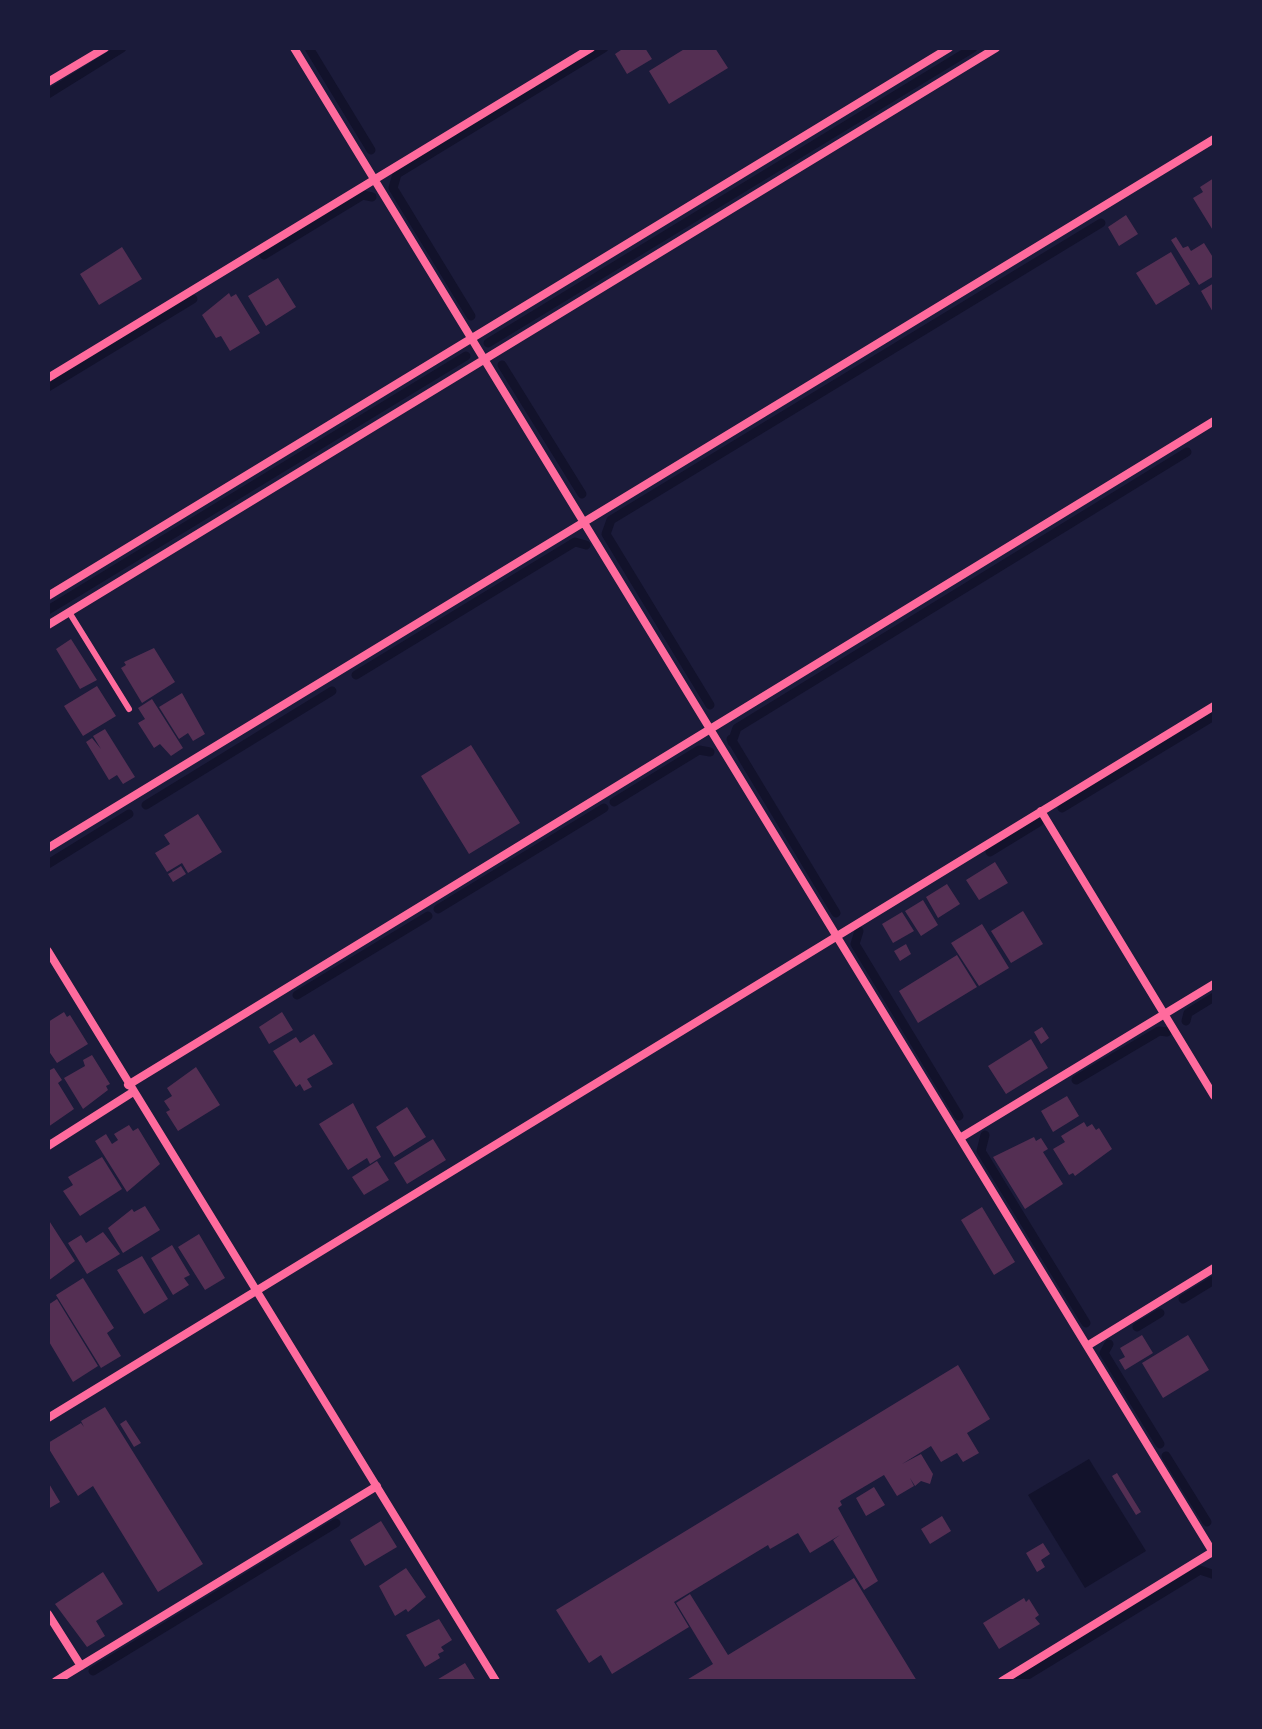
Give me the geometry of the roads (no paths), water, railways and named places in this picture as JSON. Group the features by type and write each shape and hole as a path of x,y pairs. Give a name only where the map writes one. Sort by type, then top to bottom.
{"street":[{"path":"48,82 105,48"},
{"path":"294,48 1214,1553 1002,1681"},
{"path":"48,378 591,48"},
{"path":"48,596 949,48"},
{"path":"48,625 996,48"},
{"path":"48,848 1214,139"},
{"path":"48,1146 131,1088 1214,421"},
{"path":"48,1418 1214,706"},
{"path":"1041,811 1214,1096"},
{"path":"48,951 496,1681"},
{"path":"960,1138 1214,984"},
{"path":"1087,1346 1214,1268"},
{"path":"56,1681 377,1486"},
{"path":"48,1614 81,1666"}],"lane":[{"path":"69,612 129,709"}],"waterway":[{"path":"48,94 122,48"},
{"path":"309,48 371,150"},
{"path":"471,316 393,188 397,174 604,48"},
{"path":"488,343 973,48"},
{"path":"264,255 363,195 372,197"},
{"path":"710,705 606,534 611,520 1101,223"},
{"path":"48,387 193,299"},
{"path":"48,610 466,356"},
{"path":"502,365 582,494"},
{"path":"732,742 737,728 1187,452"},
{"path":"356,675 575,542 586,545"},
{"path":"146,805 332,691"},
{"path":"1062,808 1214,716"},
{"path":"731,739 836,913"},
{"path":"614,802 699,750 710,752"},
{"path":"438,909 604,808"},
{"path":"48,864 129,814"},
{"path":"990,852 1039,822"},
{"path":"297,995 428,916"},
{"path":"859,931 855,944 959,1116"},
{"path":"1186,1021 1188,1013 1214,997"},
{"path":"1076,1080 1159,1031 1167,1032"},
{"path":"985,1135 981,1151 1086,1323"},
{"path":"1183,1299 1214,1280"},
{"path":"1137,1327 1160,1313"},
{"path":"1109,1344 1104,1353 1160,1444"},
{"path":"1166,1456 1207,1522"},
{"path":"93,1671 336,1523"},
{"path":"1018,1681 1200,1570 1212,1574"}]}
